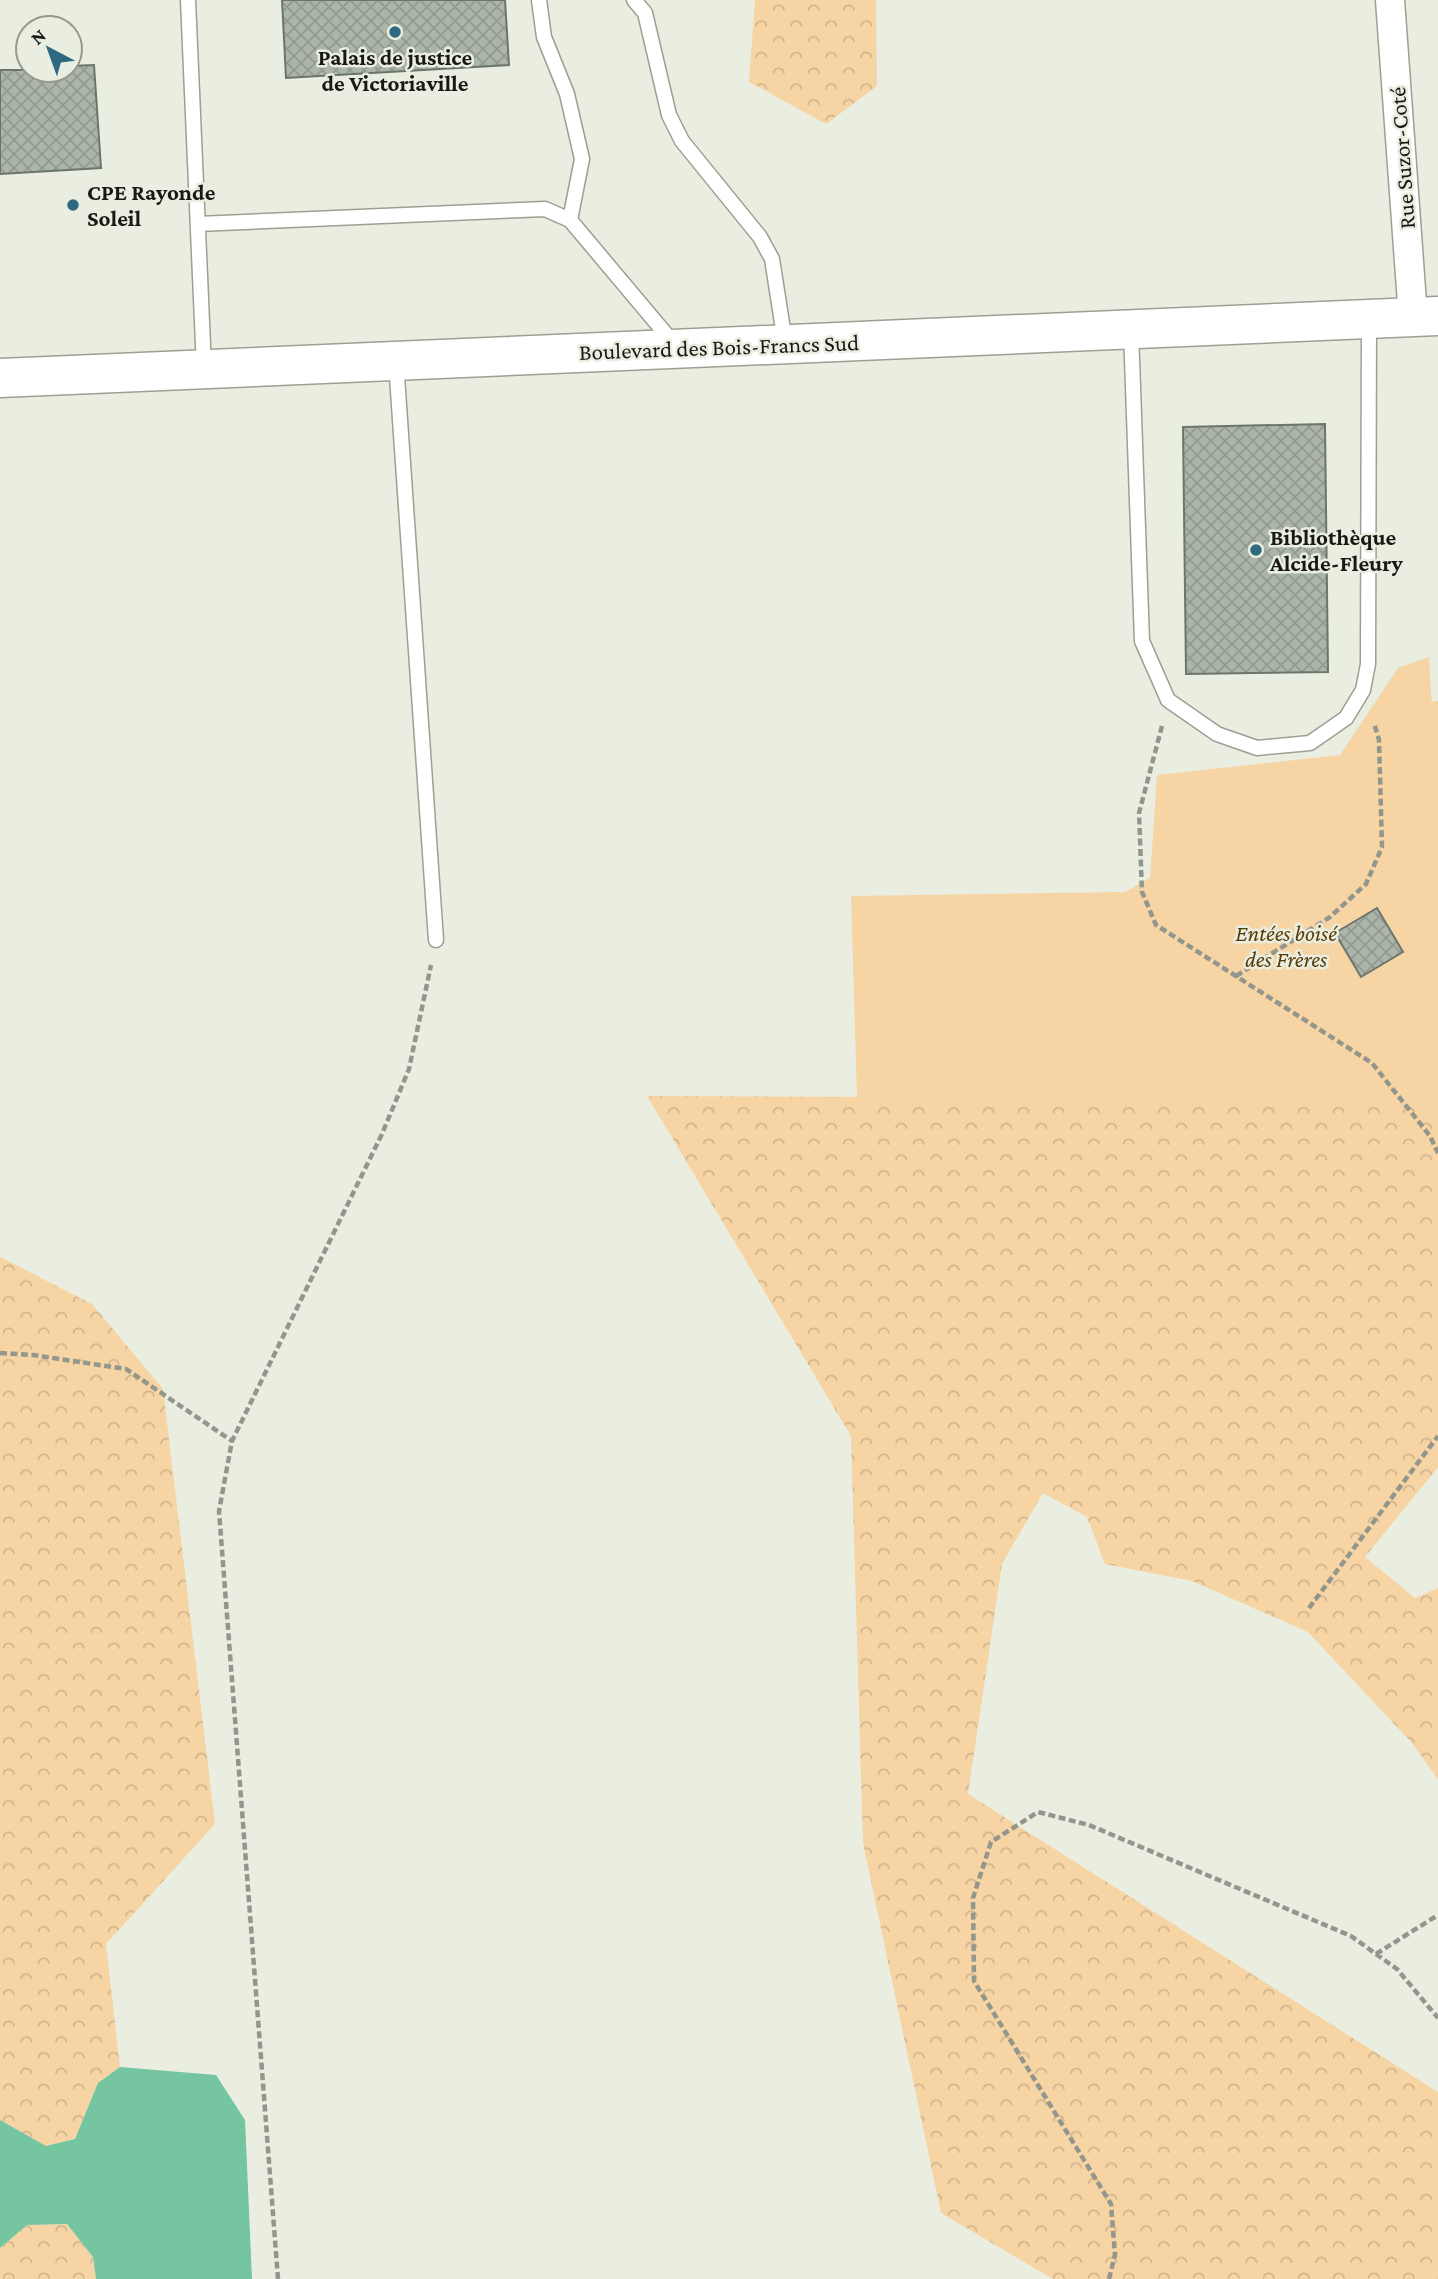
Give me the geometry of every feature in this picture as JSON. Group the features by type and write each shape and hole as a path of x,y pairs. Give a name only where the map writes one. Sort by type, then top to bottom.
{"street":[{"name":"Rue Suzor-Coté","path":"1390,0 1426,316"},
{"name":"Boulevard des Bois-Francs Sud","path":"0,378 1426,316"}],"lane":[{"path":"188,0 204,369"},
{"path":"539,0 544,37 567,94 582,159 570,220"},
{"path":"634,0 645,12 669,115 682,141 760,237 772,258 786,344"},
{"path":"198,225 545,209 570,220 678,349"},
{"path":"1130,329 1142,641 1168,700 1217,734 1257,748 1310,743 1346,718 1363,690 1368,664 1369,318"},
{"path":"396,361 436,940"}],"path":[{"path":"1236,976 1330,917 1366,884 1382,846 1379,740 1363,690"},
{"path":"1168,700 1139,813 1142,892 1156,925 1372,1063 1430,1136 1438,1153"},
{"path":"278,2279 219,1511 232,1441 382,1134 409,1069 436,940"},
{"path":"0,1353 33,1355 126,1369 232,1441"},
{"path":"1309,1608 1438,1436"},
{"path":"1109,2279 1115,2255 1111,2204 974,1981 973,1898 991,1842 1038,1812 1088,1825 1351,1936 1397,1969 1438,2018"},
{"path":"1376,1954 1438,1915"}],"green space":[{"path":"755,0 876,0 877,86 826,124 749,82"},
{"name":"Entées boisé des Frères","path":"1429,657 1438,810 1438,1099 857,1097 851,896 1125,892 1150,878 1157,775 1340,755 1398,668"},
{"path":"1438,701 1438,818 1431,702"},
{"path":"647,1096 1438,1099 1438,1467 1365,1557 1415,1598 1438,1588 1438,1779 1412,1743 1308,1632 1192,1581 1105,1564 1087,1517 1043,1493 1002,1564 968,1794 1438,2092 1438,2279 1053,2279 941,2213 863,1843 851,1436"},
{"path":"0,1257 92,1304 163,1389 215,1824 106,1944 120,2067 98,2083 75,2139 46,2146 0,2120"},
{"path":"67,2224 93,2257 96,2279 0,2279 0,2248 27,2225"}],"shaded area":[{"path":"120,2067 216,2075 245,2120 252,2279 96,2279 93,2257 67,2224 27,2225 0,2248 0,2120 46,2146 75,2139 98,2083"}],"building":[{"name":"Palais de justice de Victoriaville","path":"282,0 505,0 509,65 286,78"},
{"path":"84,65 94,65 101,168 0,174 0,70 14,70 14,84 84,84"},
{"name":"Bibliothèque Alcide-Fleury","path":"1325,424 1328,672 1186,674 1183,427"},
{"path":"1377,908 1403,952 1361,977 1335,933"}],"place":[{"name":"Palais de justice de Victoriaville","path":"395,32"},
{"name":"CPE Rayonde Soleil","path":"73,205"},
{"name":"Bibliothèque Alcide-Fleury","path":"1256,550"}]}
